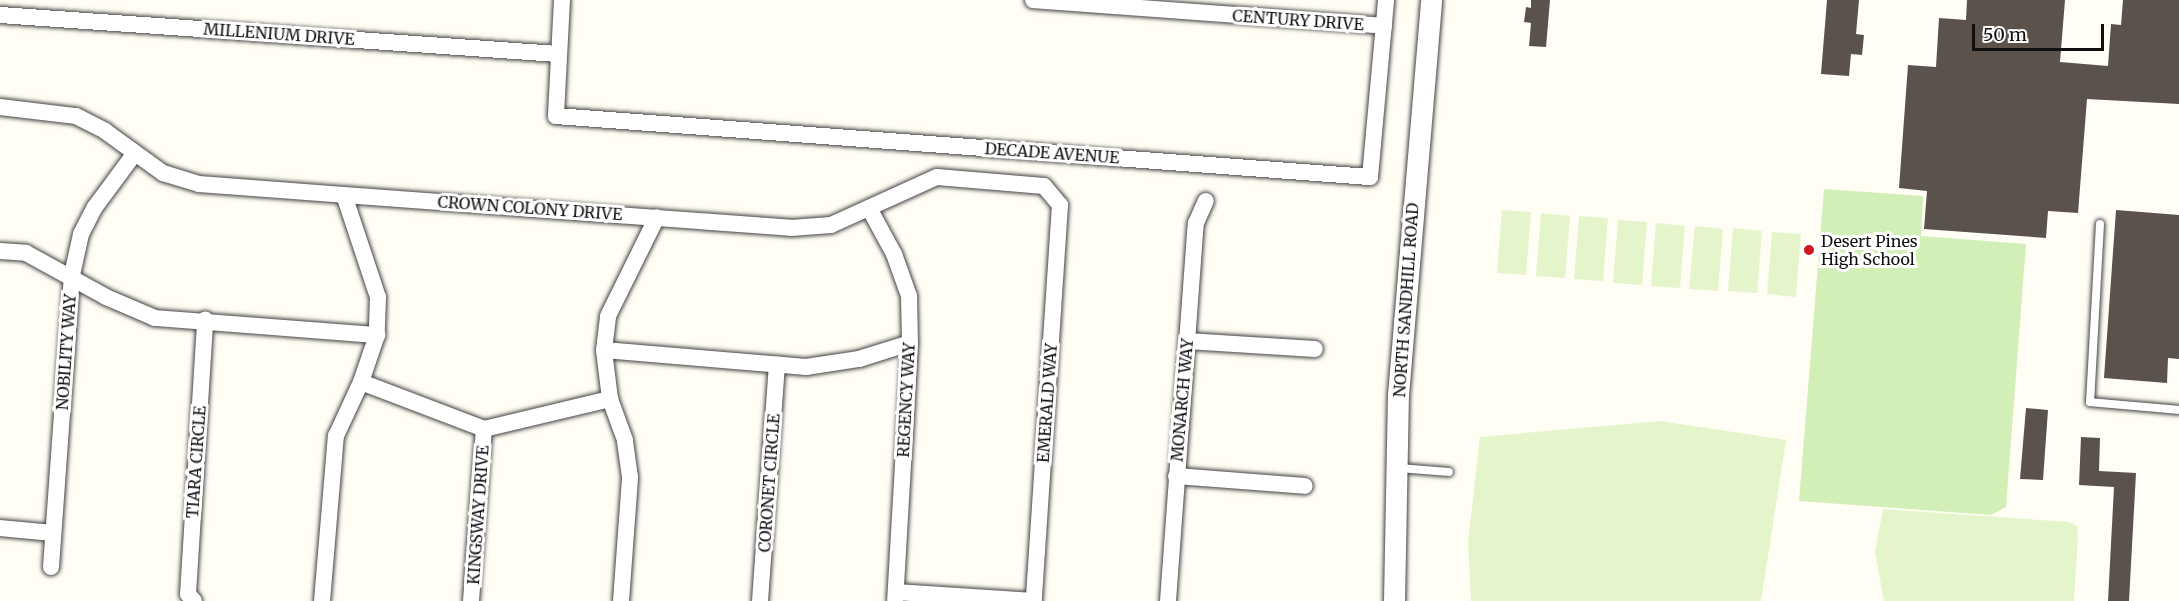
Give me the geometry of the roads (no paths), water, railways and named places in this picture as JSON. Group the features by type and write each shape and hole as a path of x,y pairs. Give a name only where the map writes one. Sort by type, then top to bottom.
{"street":[{"path":"558,54 562,0"},
{"name":"CENTURY DRIVE","path":"1033,0 1384,26"},
{"name":"DECADE AVENUE","path":"558,54 556,116 1370,177 1386,0"},
{"name":"NORTH SANDHILL ROAD","path":"1394,601 1400,468 1398,395 1431,0"},
{"name":"MILLENIUM DRIVE","path":"0,15 558,54"},
{"name":"CROWN COLONY DRIVE","path":"0,107 76,116 105,131 163,172 199,184 791,228 831,225 937,177 1044,186 1059,205"},
{"name":"NOBILITY WAY","path":"51,567 72,275 81,234 95,207 135,153"},
{"path":"322,601 336,436 361,382 376,335 378,297 344,195"},
{"name":"MONARCH WAY","path":"1168,601 1196,223 1206,201"},
{"name":"EMERALD WAY","path":"1034,601 1059,205"},
{"name":"REGENCY WAY","path":"869,208 894,254 909,296 910,343 895,596"},
{"path":"621,601 630,477 625,440 610,399 604,350 608,316 657,217"},
{"path":"0,251 26,253 72,275 106,297 156,318 376,335"},
{"name":"TIARA CIRCLE","path":"194,601 188,594 205,320"},
{"path":"1187,340 1316,349"},
{"path":"604,350 806,367 859,359 910,343"},
{"name":"CORONET CIRCLE","path":"760,601 777,365"},
{"path":"361,382 484,429 610,399"},
{"name":"KINGSWAY DRIVE","path":"471,601 484,429"},
{"path":"1176,476 1305,486"},
{"path":"0,528 53,533"},
{"path":"895,596 1034,601"}],"lane":[{"path":"2100,224 2090,402 2179,410"},
{"path":"1400,468 1449,472"}],"place":[{"name":"Desert Pines High School","path":"1809,250"}]}
